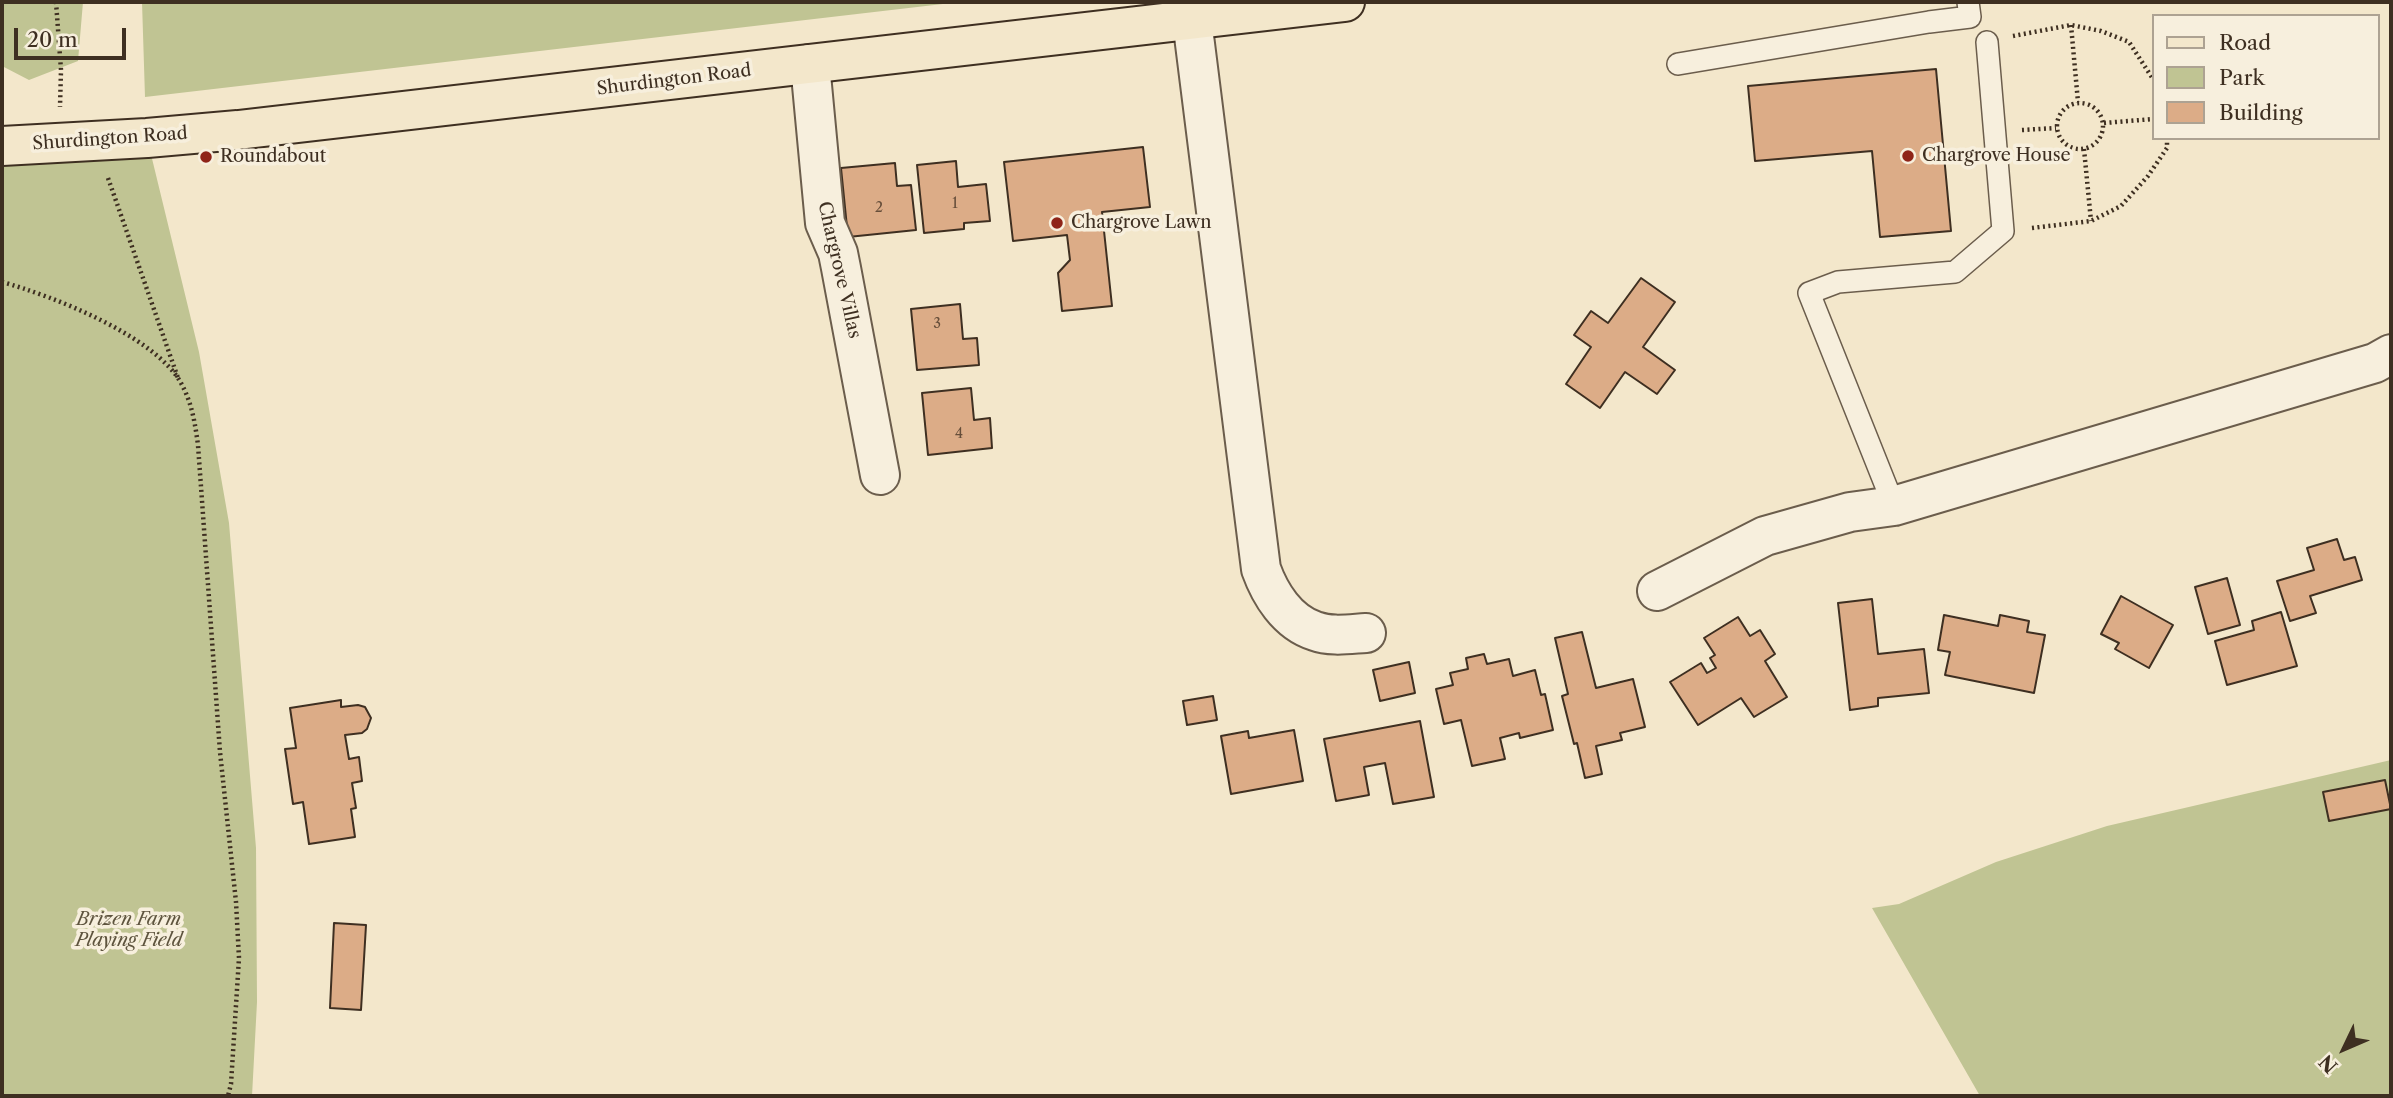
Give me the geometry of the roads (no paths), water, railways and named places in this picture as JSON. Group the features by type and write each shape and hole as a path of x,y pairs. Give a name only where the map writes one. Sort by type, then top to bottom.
{"main road":[{"name":"Shurdington Road","path":"2,146 238,130 1345,2"}],"street":[{"path":"1192,20 1261,569 1267,586 1277,601 1301,624 1314,631 1332,634 1366,633"},
{"name":"Chargrove Villas","path":"810,64 825,223 838,253 880,475"},
{"path":"1657,591 1765,536 1850,512 1894,506 2375,363 2391,354"}],"lane":[{"path":"1678,64 1969,17 1968,2"},
{"path":"1894,506 1809,293 1839,282 1955,272 2003,231 1986,42"}],"place":[{"name":"Chargrove House","path":"1908,156"},
{"name":"Roundabout","path":"206,157"},
{"name":"Chargrove Lawn","path":"1057,223"}],"park label":[{"name":"Brizen Farm Playing Field","path":"129,930"}]}
